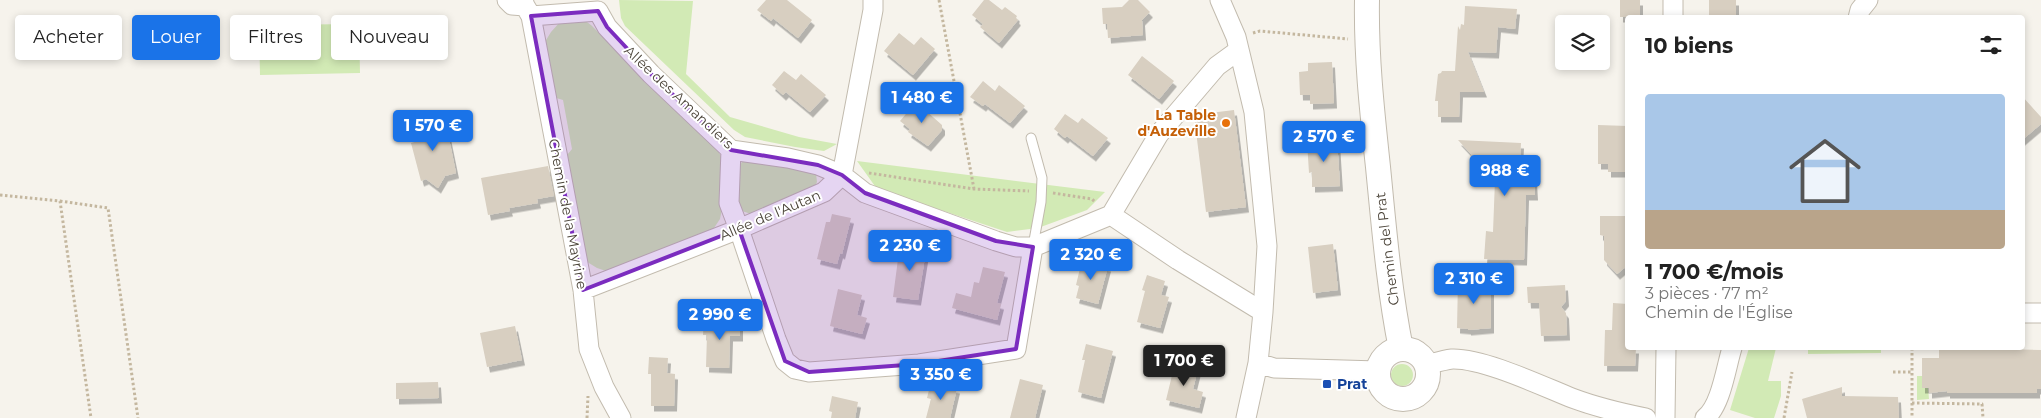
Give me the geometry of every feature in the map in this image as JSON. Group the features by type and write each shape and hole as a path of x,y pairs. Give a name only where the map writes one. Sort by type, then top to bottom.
{"street":[{"path":"842,175 873,10 872,0"},
{"path":"1220,0 1237,44 1254,112 1267,246 1258,363 1246,418"},
{"name":"Chemin del Prat","path":"1367,0 1366,40 1389,276 1401,349"},
{"path":"1673,0 1673,15"},
{"path":"1859,15 1860,10 1868,0"},
{"path":"521,6 599,5"},
{"name":"Allée des Amandiers","path":"599,5 607,27 651,74 731,150 788,158 818,165 842,175 865,193 1016,247 1033,247 1112,215"},
{"name":"Chemin de la Mayrine","path":"521,6 583,290 589,349 604,387 621,418"},
{"path":"1237,44 1159,134 1112,215 1178,260 1263,312"},
{"path":"731,150 729,204 776,339 785,360 796,368 809,372 919,364 1016,349 1033,247"},
{"name":"Allée de l'Autan","path":"583,290 739,229 824,192 842,175"},
{"path":"2025,313 2041,313"},
{"path":"1401,349 1411,350 1419,354 1426,365 1428,369 1427,382 1423,390 1416,396 1412,408 1387,393 1382,387 1378,371 1385,356 1392,351 1401,349"},
{"path":"1665,418 1666,350"},
{"path":"1705,418 1710,414 1718,399 1731,350"},
{"path":"1426,365 1452,359 1496,368 1575,399 1621,413 1646,418"},
{"path":"1258,363 1274,368 1378,371"}],"lane":[{"path":"1031,138 1042,178 1042,192 1033,247"}],"path":[{"path":"938,0 974,189"},
{"path":"1237,44 1260,30 1366,40"},
{"path":"842,175 867,172 974,189 1042,192 1092,200 1112,215"},
{"path":"0,194 108,208 138,418"},
{"path":"60,201 91,418"},
{"path":"1912,350 1912,418"},
{"path":"1784,418 1792,372"},
{"path":"1893,372 1912,372"},
{"path":"1912,403 1982,404 1983,418"}],"highlighted area":[{"path":"598,11 607,27 651,74 731,150 818,165 842,175 865,193 996,241 1033,247 1016,349 919,364 809,372 785,361 739,229 583,290 531,16"}],"green space":[{"path":"619,0 693,1 686,74 730,117 799,137 837,144 824,151 745,137 734,130 625,26 621,18"},
{"path":"584,20 719,152 723,162 723,204 720,219 712,231 609,272 597,268 584,260 563,160 572,149 563,100 553,97 543,45 560,22"},
{"path":"321,24 331,24 331,60 360,60 360,73 260,75 260,60 321,60"},
{"path":"752,160 816,173 817,182 814,188 751,214 742,211 735,203 738,167 743,161"},
{"path":"857,161 1105,192 1087,210 1038,228 1007,232 877,189"},
{"path":"1748,350 1776,350 1768,381 1781,381 1781,396 1774,418 1755,418 1730,410"},
{"path":"1808,350 1881,350 1881,353 1808,354"},
{"path":"1402,364 1410,367 1413,375 1410,383 1402,386 1394,383 1391,375 1394,367"},
{"path":"1917,376 1922,376 1928,388 1929,399 1917,400"}],"building":[{"path":"766,0 787,0 812,20 798,38 773,18 771,21 757,10"},
{"path":"984,0 989,0 1002,10 1005,7 1017,16 1018,20 999,43 980,27 983,24 972,15"},
{"path":"1129,0 1138,0 1150,12 1142,20 1143,35 1108,38 1107,24 1103,24 1102,8 1122,7"},
{"path":"1620,0 1640,0 1640,15 1620,17"},
{"path":"1709,0 1736,0 1736,15 1709,15"},
{"path":"1465,6 1517,9 1515,29 1498,27 1496,53 1468,52 1484,92 1460,92 1459,117 1438,117 1438,101 1435,101 1438,74 1442,71 1455,71 1458,26 1460,30 1461,24 1464,25"},
{"path":"899,33 914,45 921,37 935,49 913,75 884,51"},
{"path":"1142,56 1174,81 1159,99 1128,75"},
{"path":"1332,62 1334,103 1310,104 1310,95 1300,95 1299,72 1308,71 1308,63"},
{"path":"784,71 796,80 801,74 826,95 810,112 786,92 783,95 772,85"},
{"path":"983,81 995,91 999,85 1025,106 1010,123 985,104 983,106 970,97"},
{"path":"2025,99 2041,117 2041,124 2025,137"},
{"path":"916,102 942,125 942,130 928,146 908,132 910,129 900,121"},
{"path":"1234,110 1246,207 1206,212 1194,115"},
{"path":"1065,114 1078,123 1082,118 1108,138 1093,156 1067,136 1065,138 1054,129"},
{"path":"440,115 444,135 448,134 456,173 445,176 438,188 426,179 421,181 411,143 422,140 417,120"},
{"path":"1598,125 1625,126 1625,172 1608,172 1608,164 1598,164"},
{"path":"1337,139 1340,186 1312,187 1312,172 1309,173 1307,141"},
{"path":"1458,140 1521,143 1519,179 1534,178 1535,195 1526,195 1524,260 1484,259 1486,231 1493,232 1495,180"},
{"path":"548,166 554,196 537,199 538,203 509,208 510,211 488,215 481,178"},
{"path":"832,214 851,218 842,254 840,253 837,264 817,259 826,222 830,222"},
{"path":"1600,216 1625,216 1625,267 1617,274 1604,260 1604,236 1600,235"},
{"path":"908,242 927,245 918,300 893,297 898,259 905,260"},
{"path":"1333,244 1338,290 1313,293 1308,247"},
{"path":"1082,260 1108,266 1098,304 1076,298 1079,286 1076,285"},
{"path":"983,267 1005,272 997,303 1001,304 997,320 952,308 956,293 971,297 974,282 979,283"},
{"path":"1147,275 1165,281 1161,295 1169,297 1160,328 1137,322 1145,291 1142,290"},
{"path":"1458,280 1491,280 1491,328 1468,330 1457,328"},
{"path":"1565,285 1566,301 1561,307 1566,313 1567,335 1541,336 1539,303 1528,303 1527,287"},
{"path":"838,289 862,295 857,315 867,318 862,334 830,326"},
{"path":"1613,303 1625,304 1625,350 1636,350 1635,366 1604,366 1605,330 1612,330"},
{"path":"704,319 740,321 740,336 730,336 729,368 706,367 707,335 703,335"},
{"path":"515,326 522,360 487,367 480,333"},
{"path":"1086,344 1113,351 1101,398 1078,392 1085,360 1082,360"},
{"path":"1939,350 2041,350 2041,389 2037,389 2037,393 1947,393 1947,391 1929,393 1929,388 1922,388 1922,358 1939,358"},
{"path":"649,357 668,358 667,373 675,374 674,406 651,406 651,374 648,374"},
{"path":"1175,363 1198,369 1193,389 1203,392 1199,408 1166,400"},
{"path":"1020,379 1043,385 1035,418 1010,418"},
{"path":"438,382 439,398 396,399 396,383"},
{"path":"931,382 957,388 950,418 926,418 931,399 927,398"},
{"path":"1842,387 1842,396 1898,397 1899,418 1807,418 1802,399"},
{"path":"832,396 858,402 855,418 831,418 832,412 829,411"}],"place":[{"name":"La Table d'Auzeville","path":"1226,123"},
{"name":"Prat","path":"1327,384"}]}
